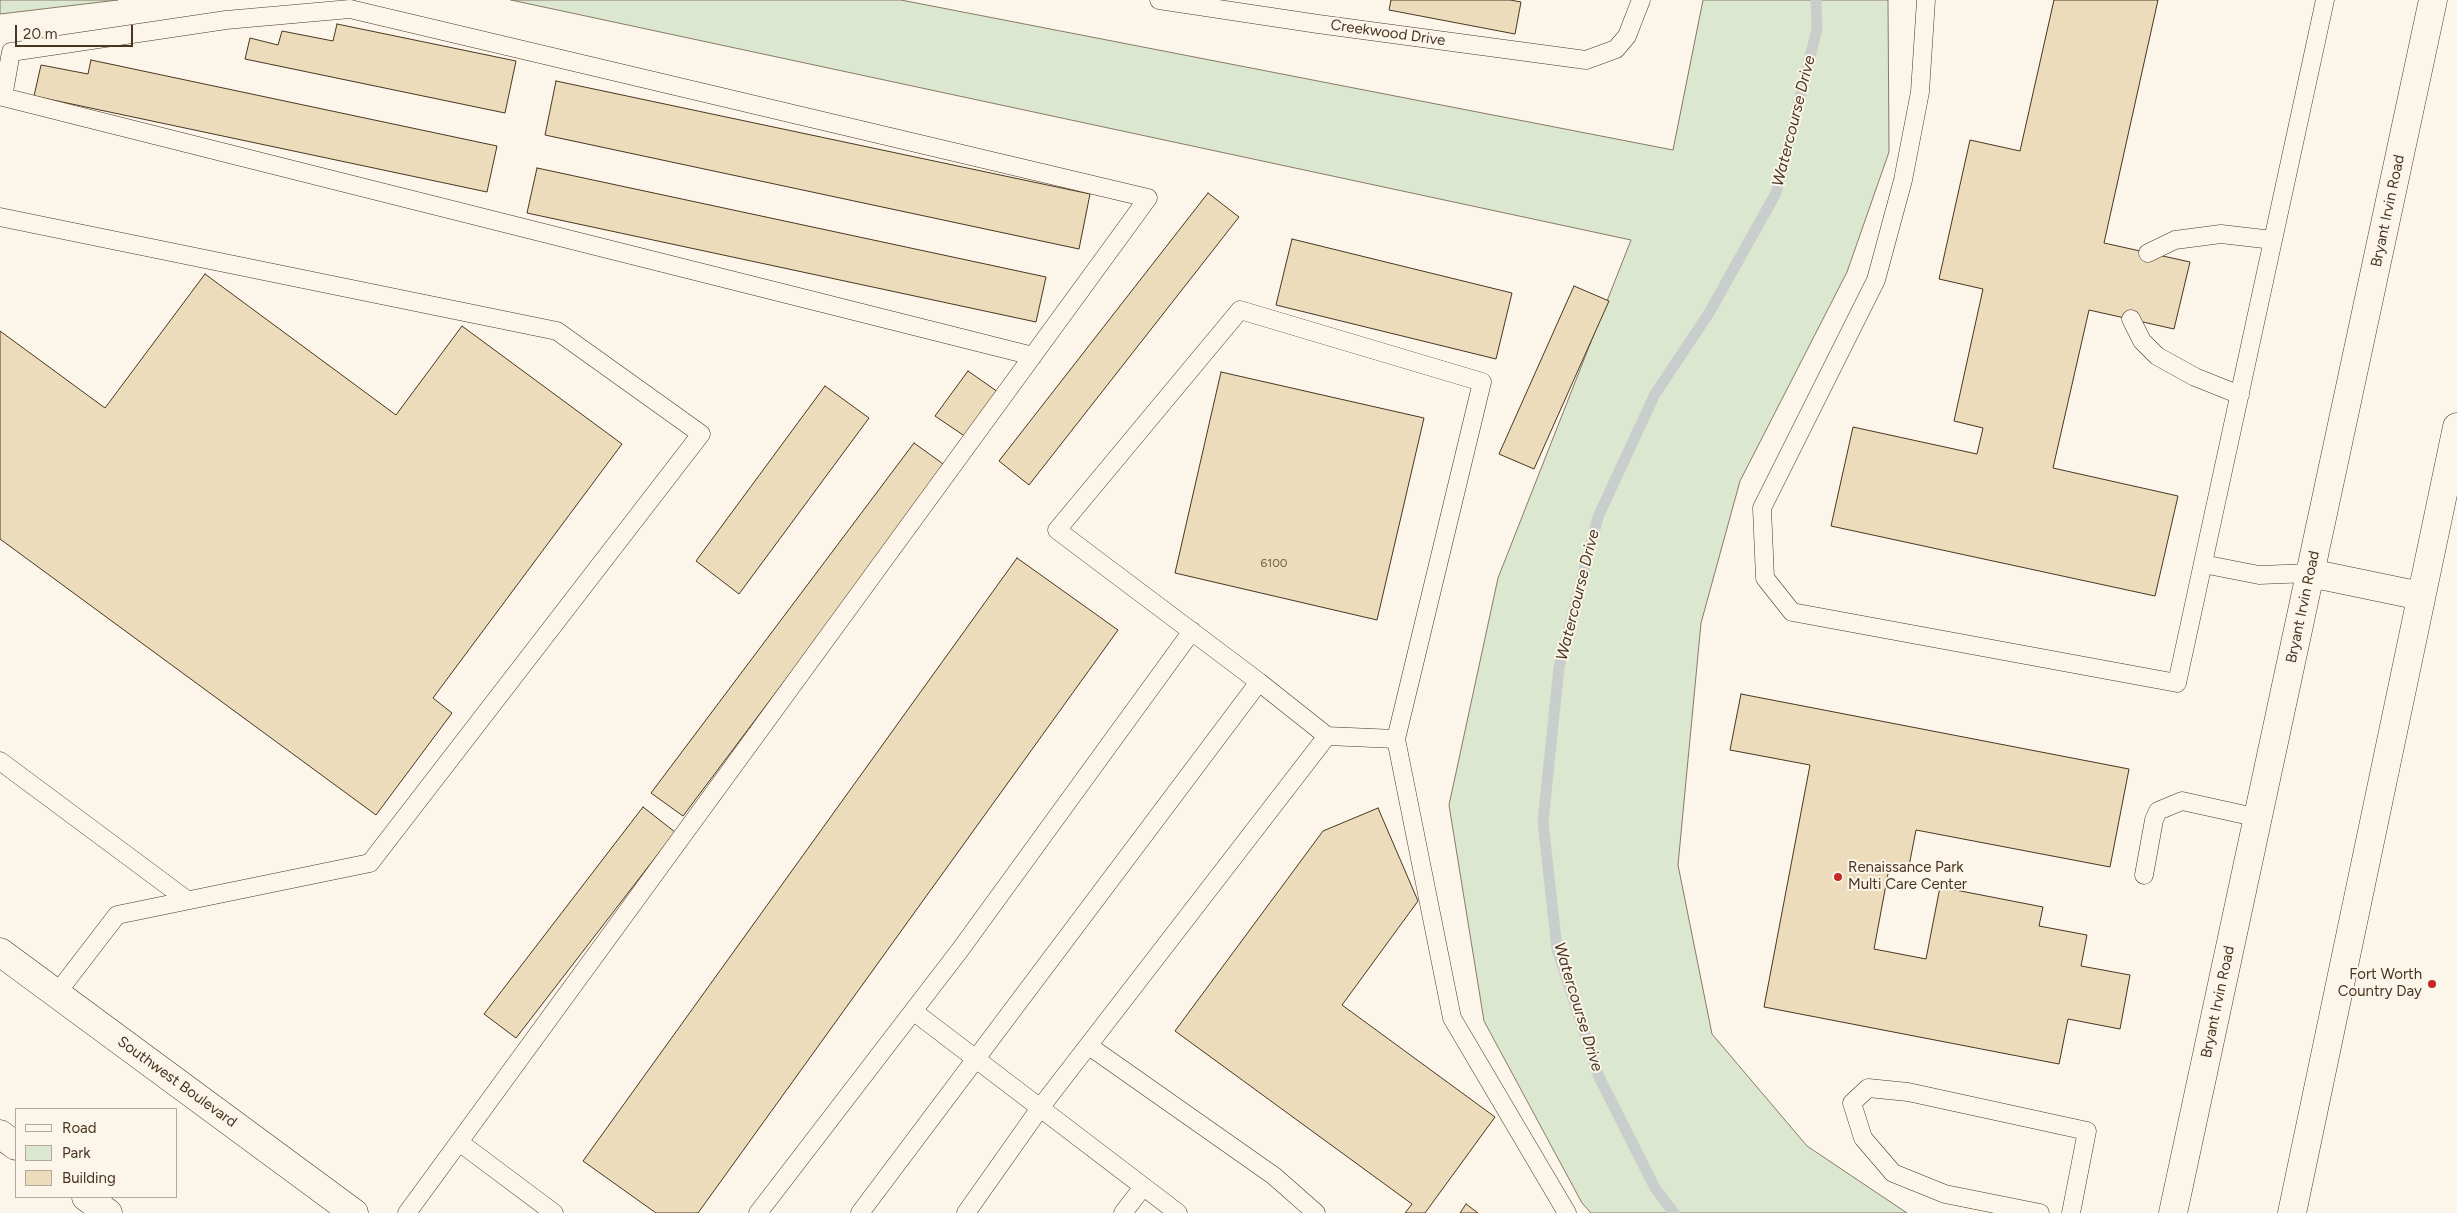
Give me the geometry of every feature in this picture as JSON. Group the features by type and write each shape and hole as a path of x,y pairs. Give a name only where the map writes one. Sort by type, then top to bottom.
{"main road":[{"name":"Bryant Irvin Road","path":"2173,1213 2433,0"},
{"path":"2292,1213 2457,427"},
{"path":"2310,573 2421,596"},
{"name":"Southwest Boulevard","path":"0,952 354,1213"},
{"path":"0,1134 15,1145"},
{"path":"87,1198 108,1213"}],"lane":[{"name":"Creekwood Drive","path":"1159,0 1318,24 1586,60 1616,49 1627,36 1641,0"},
{"path":"1926,0 1920,92 1903,180 1876,280 1762,508 1765,578 1792,612 2177,683 2325,0"},
{"path":"407,1213 1033,356 1148,198 350,9 226,20 11,52 3,97 1033,356"},
{"path":"0,217 557,330 701,434 370,863 116,915 56,993"},
{"path":"2148,253 2175,240 2221,234 2274,240"},
{"path":"1396,739 1327,736 1259,682 1057,530 1240,310 1482,382 1396,739 1452,1018 1567,1213"},
{"path":"2131,319 2142,341 2157,356 2195,377 2240,395"},
{"path":"2203,564 2259,575 2310,573"},
{"path":"758,1213 960,950 1192,631"},
{"path":"860,1213 1259,682"},
{"path":"966,1213 1040,1108 1327,736"},
{"path":"0,761 187,900"},
{"path":"2144,875 2154,820 2158,811 2166,807 2182,801 2259,818"},
{"path":"913,1011 1178,1213"},
{"path":"1089,1046 1274,1176 1316,1213"},
{"path":"2040,1213 1945,1194 1893,1173 1863,1138 1852,1103 1868,1088 1908,1092 2087,1131 2071,1213"},
{"path":"459,1142 552,1212"},
{"path":"1122,1213 1143,1187"}],"green space":[{"path":"0,0 118,0 0,14"},
{"path":"511,0 901,0 1673,150 1703,0 1888,0 1889,152 1847,272 1740,481 1701,623 1678,865 1712,1034 1807,1146 1907,1213 1591,1213 1582,1203 1484,1021 1449,805 1498,578 1631,240"}],"building":[{"path":"1391,0 1510,0 1521,2 1515,34 1389,10"},
{"path":"2054,0 2158,0 2104,243 2190,262 2174,329 2089,310 2053,468 2178,496 2155,596 1831,526 1853,427 1977,454 1983,428 1954,421 1983,289 1939,279 1970,140 2020,151"},
{"path":"337,24 516,61 505,113 245,59 250,38 278,45 282,31 333,41"},
{"path":"91,60 497,146 487,192 34,96 41,65 88,74"},
{"path":"556,81 1090,194 1079,249 545,135"},
{"path":"537,168 1046,277 1036,322 527,213"},
{"path":"1208,193 1239,217 1029,485 999,461"},
{"path":"1292,239 1512,293 1496,359 1276,305"},
{"path":"205,274 396,415 462,326 622,444 433,698 452,713 376,815 0,539 0,331 105,408"},
{"path":"1574,286 1609,301 1534,469 1499,454"},
{"path":"968,371 998,392 966,437 935,416"},
{"path":"1221,372 1424,418 1377,620 1175,573"},
{"path":"825,386 869,418 739,594 696,561"},
{"path":"914,443 946,466 683,816 651,793"},
{"path":"1017,558 1118,630 698,1213 656,1213 583,1161"},
{"name":"Renaissance Park Multi Care Center","path":"1741,694 2129,769 2110,867 1916,830 1909,866 1890,863 1874,949 1926,959 1940,887 2043,907 2039,926 2087,935 2081,966 2130,975 2120,1029 2068,1019 2059,1064 1764,1007 1810,765 1730,750"},
{"path":"643,807 675,832 516,1038 484,1014"},
{"path":"1378,808 1418,901 1342,1005 1495,1117 1425,1213 1405,1213 1412,1204 1175,1031 1323,831"},
{"path":"1466,1204 1478,1213 1460,1213"}],"waterway":[{"name":"Watercourse Drive","path":"1674,1213 1655,1188 1599,1077 1557,949 1543,822 1559,667 1598,517 1655,394 1709,313 1776,193 1817,29 1816,0"}],"place":[{"name":"Renaissance Park Multi Care Center","path":"1838,877"},
{"name":"Fort Worth Country Day","path":"2432,984"}]}
